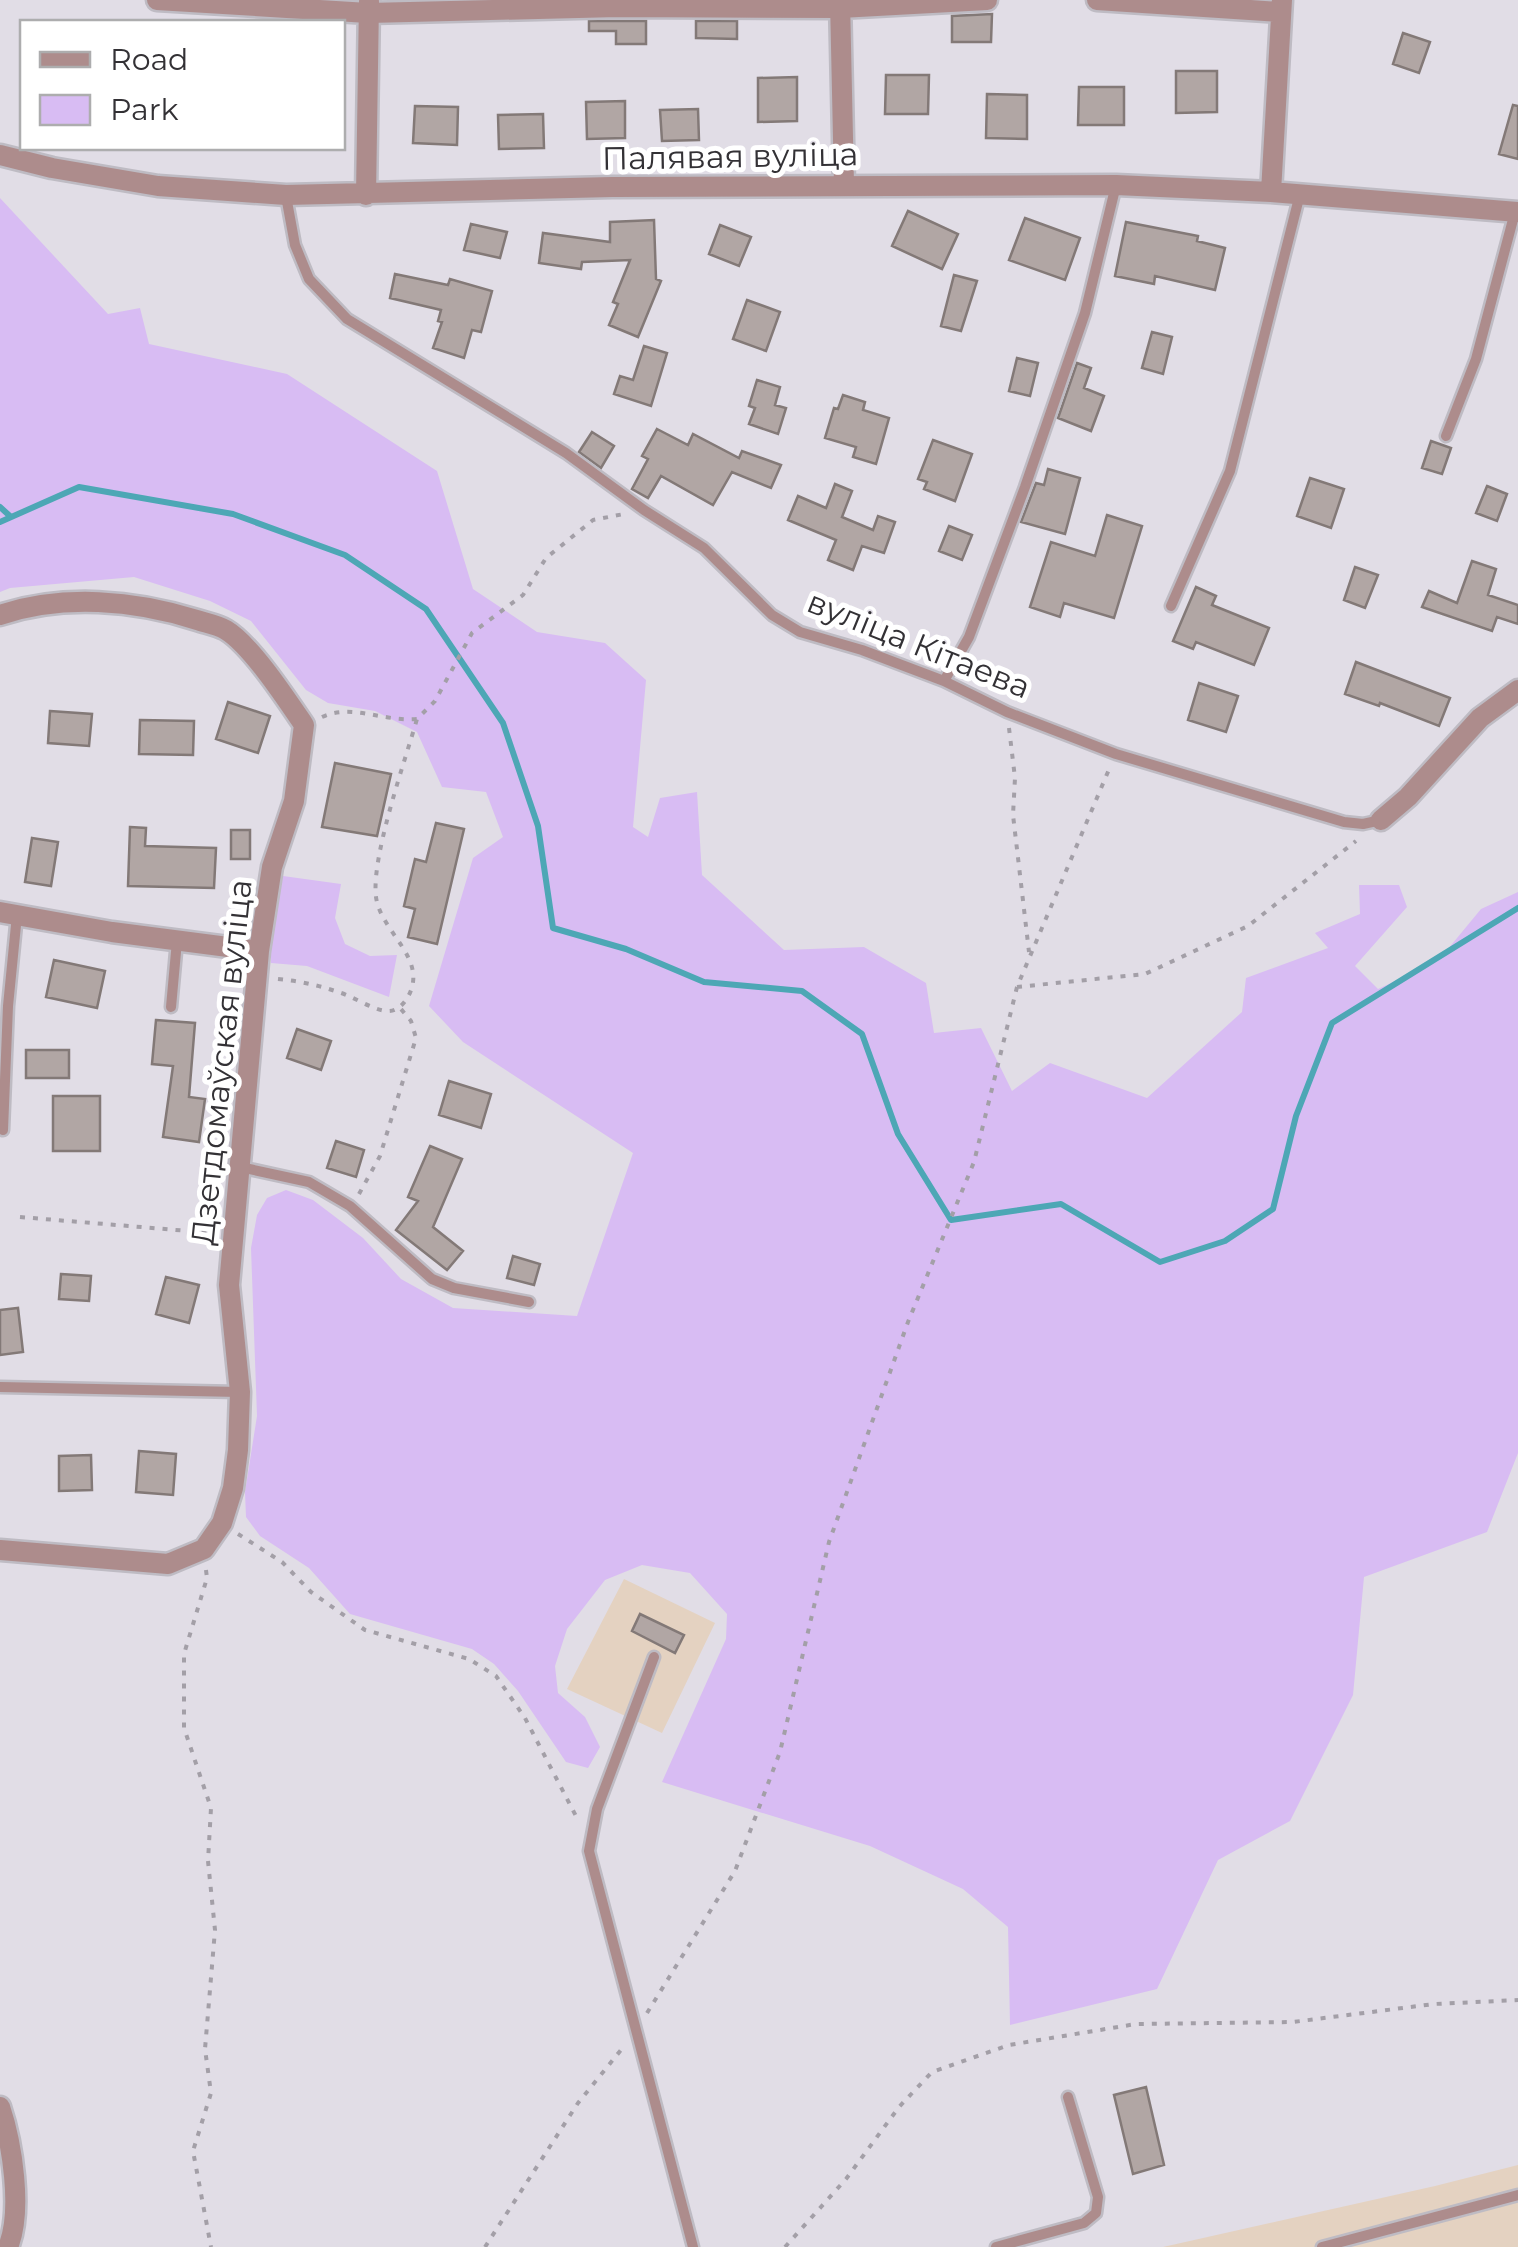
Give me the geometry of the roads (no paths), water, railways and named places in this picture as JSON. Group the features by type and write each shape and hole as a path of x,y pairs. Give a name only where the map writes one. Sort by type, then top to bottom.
{"street":[{"path":"157,0 369,6 987,0"},
{"path":"1097,0 1281,6 1272,192 1517,212"},
{"path":"840,4 844,184"},
{"path":"366,195 369,6"},
{"name":"Палявая вуліца","path":"0,155 158,186 286,196 844,184 1116,184 1272,192"},
{"name":"Дзетдомаўская вуліца","path":"0,614 88,600 170,612 227,630 273,678 304,724 294,801 272,867 259,952 228,1285 240,1392 236,1469 222,1523 204,1549 168,1564 0,1550"},
{"path":"1380,820 1408,797 1480,718 1518,690"},
{"path":"8,914 259,952"},
{"path":"0,2106 10,2147 16,2214 8,2247"}],"lane":[{"path":"944,680 969,637 1031,470 1085,313 1116,184"},
{"path":"1171,606 1230,471 1300,194"},
{"name":"вуліца Кітаева","path":"286,196 295,245 309,279 346,319 566,453 704,548 772,614 800,632 944,680 1007,712 1116,754 1344,822 1363,824 1380,820"},
{"path":"1446,436 1476,359 1517,212"},
{"path":"3,1130 8,914"},
{"path":"171,1008 177,941"},
{"path":"240,1168 309,1182 350,1206 432,1278 454,1288 529,1302"},
{"path":"0,1387 240,1392"},
{"path":"654,1657 597,1810 589,1852 693,2247"},
{"path":"996,2247 1084,2223 1096,2213 1098,2196 1068,2097"},
{"path":"1322,2247 1518,2195"}],"waterway":[{"path":"0,522 79,487 233,514 345,555 426,609 503,723 538,826 553,928 626,949 704,982 802,991 862,1034 898,1134 951,1220 1061,1204 1160,1262 1225,1241 1273,1209 1296,1116 1332,1023 1518,908"},
{"path":"0,507 11,517"}]}
